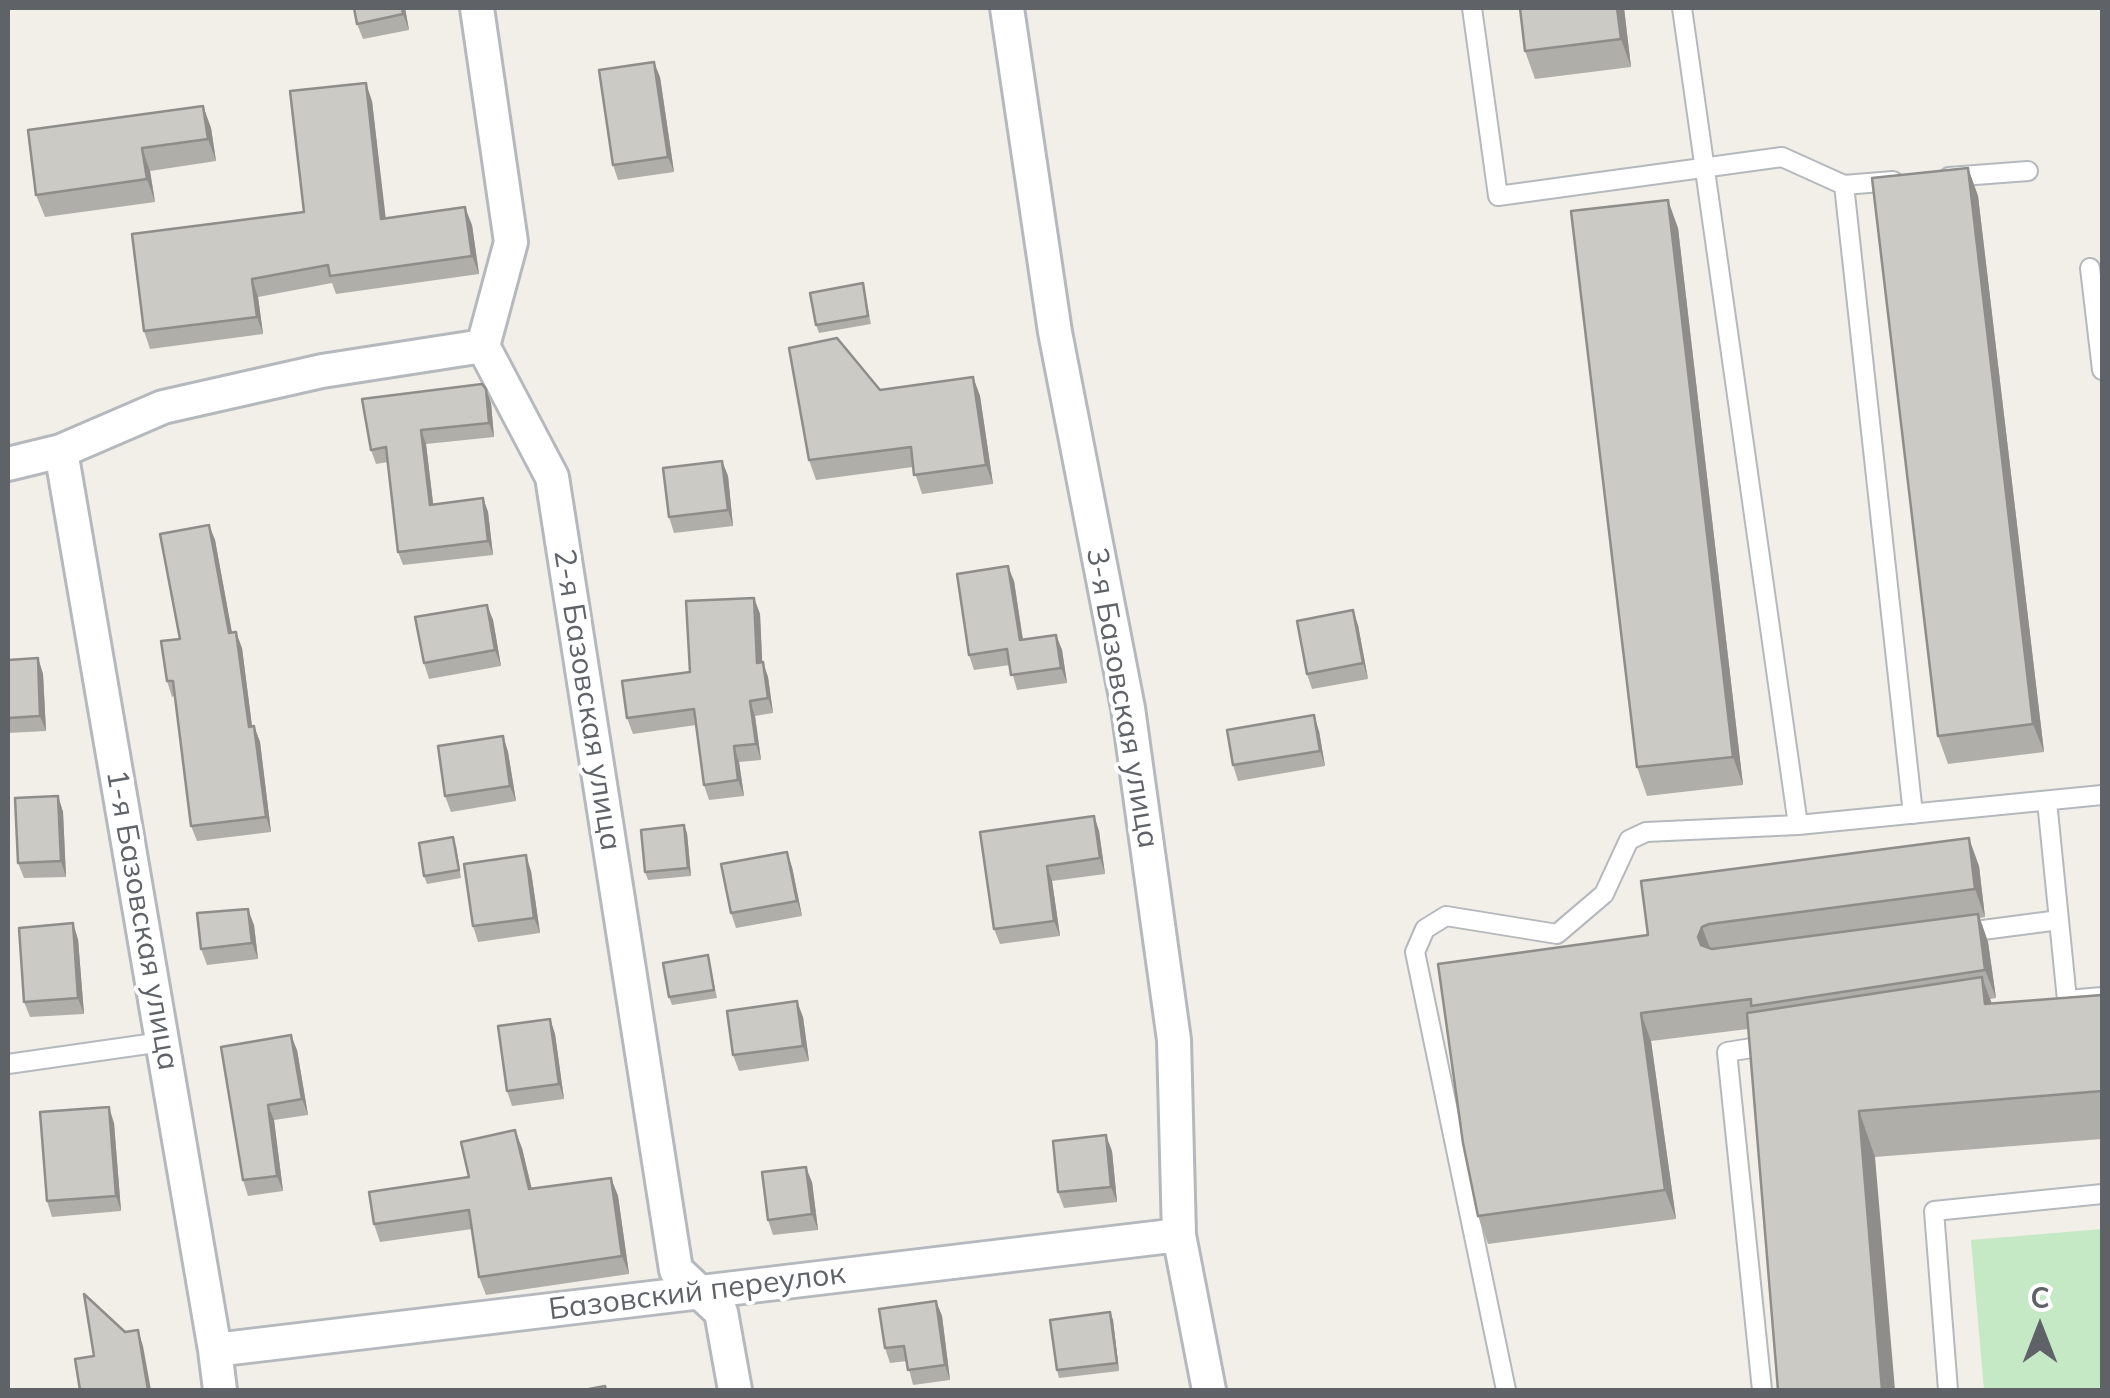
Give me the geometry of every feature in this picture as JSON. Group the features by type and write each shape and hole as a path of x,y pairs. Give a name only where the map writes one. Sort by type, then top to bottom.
{"street":[{"path":"8,464 61,451 163,407 322,371 483,346 511,242 477,8"},
{"name":"3-я Базовская улица","path":"1007,8 1056,332 1131,727 1174,1040 1179,1234 1209,1390"},
{"name":"2-я Базовская улица","path":"483,346 552,477 676,1270 721,1312 735,1390"},
{"name":"1-я Базовская улица","path":"61,451 220,1390"},
{"name":"Базовский переулок","path":"215,1350 1179,1234"}],"lane":[{"path":"1472,8 1498,196 1782,157 1844,185 2028,171"},
{"path":"1682,8 1798,824"},
{"path":"1844,185 1913,814"},
{"path":"2090,268 2102,370"},
{"path":"1506,1390 1415,952 1425,929 1446,916 1557,934 1604,894 1629,840 1646,832 1798,824 2102,795"},
{"path":"2047,801 2059,920 2057,1001 2102,997"},
{"path":"1946,935 2059,920"},
{"path":"8,1064 162,1042"},
{"path":"1762,1390 1727,1052 1784,1043"},
{"path":"1948,1390 1934,1211 2102,1194"}],"green space":[{"path":"2102,1229 2102,1390 1984,1390 1971,1240"}],"building":[{"path":"354,8 402,8 403,14 357,24"},
{"path":"1520,8 1617,8 1621,39 1525,51"},
{"path":"654,62 668,157 613,165 599,70"},
{"path":"366,83 381,219 465,207 472,256 330,276 328,265 252,279 257,317 144,331 132,234 304,212 290,91"},
{"path":"203,106 208,139 142,148 147,179 36,195 28,130"},
{"path":"1968,168 2033,724 1938,736 1872,178"},
{"path":"1668,200 1733,757 1637,767 1571,211"},
{"path":"863,283 868,316 816,325 810,293"},
{"path":"837,338 880,390 973,377 986,465 914,475 911,447 809,460 789,348"},
{"path":"482,384 486,389 489,423 421,430 430,505 483,498 488,541 398,552 386,447 371,450 362,399"},
{"path":"722,461 728,510 669,517 663,468"},
{"path":"209,525 229,633 236,632 266,817 191,826 173,681 167,681 161,641 180,639 160,534"},
{"path":"1008,566 1020,640 1056,635 1061,668 1011,675 1007,649 969,655 957,574"},
{"path":"754,598 757,663 763,662 768,698 750,701 756,744 734,746 738,780 704,785 694,709 627,718 622,681 690,672 686,601"},
{"path":"487,605 495,650 424,663 415,617"},
{"path":"1353,610 1363,663 1307,674 1297,621"},
{"path":"38,658 40,716 8,718 8,660"},
{"path":"1314,715 1320,751 1233,765 1227,730"},
{"path":"503,736 510,786 445,796 438,746"},
{"path":"58,796 61,861 18,863 15,798"},
{"path":"1094,816 1100,858 1047,866 1054,921 994,929 980,832"},
{"path":"684,825 688,868 645,872 641,830"},
{"path":"453,837 459,870 424,876 419,843"},
{"path":"1969,838 1975,889 1709,924 1702,927 1698,937 1701,945 1712,949 1978,914 1985,970 1751,1006 1751,999 1641,1013 1665,1190 1478,1216 1463,1143 1438,964 1648,935 1641,881"},
{"path":"787,852 797,901 731,913 721,864"},
{"path":"526,855 534,918 473,926 464,864"},
{"path":"248,909 252,943 201,949 197,913"},
{"path":"73,923 78,998 24,1002 19,928"},
{"path":"708,955 714,990 669,997 663,963"},
{"path":"1982,977 1985,1004 2102,995 2102,1091 1859,1111 1882,1390 1778,1390 1747,1013"},
{"path":"797,1001 803,1046 733,1055 727,1011"},
{"path":"550,1019 559,1084 507,1091 498,1026"},
{"path":"291,1035 302,1099 268,1105 277,1176 243,1180 221,1047"},
{"path":"109,1107 116,1196 47,1201 40,1112"},
{"path":"515,1130 529,1189 611,1178 622,1256 479,1277 469,1210 374,1224 369,1192 469,1177 461,1142"},
{"path":"1106,1135 1111,1187 1058,1192 1053,1141"},
{"path":"806,1167 812,1214 768,1220 762,1172"},
{"path":"84,1294 125,1332 138,1330 148,1390 80,1390 75,1359 94,1356"},
{"path":"936,1301 945,1365 908,1370 904,1346 885,1348 879,1309"},
{"path":"1110,1312 1117,1363 1057,1370 1050,1320"}]}
